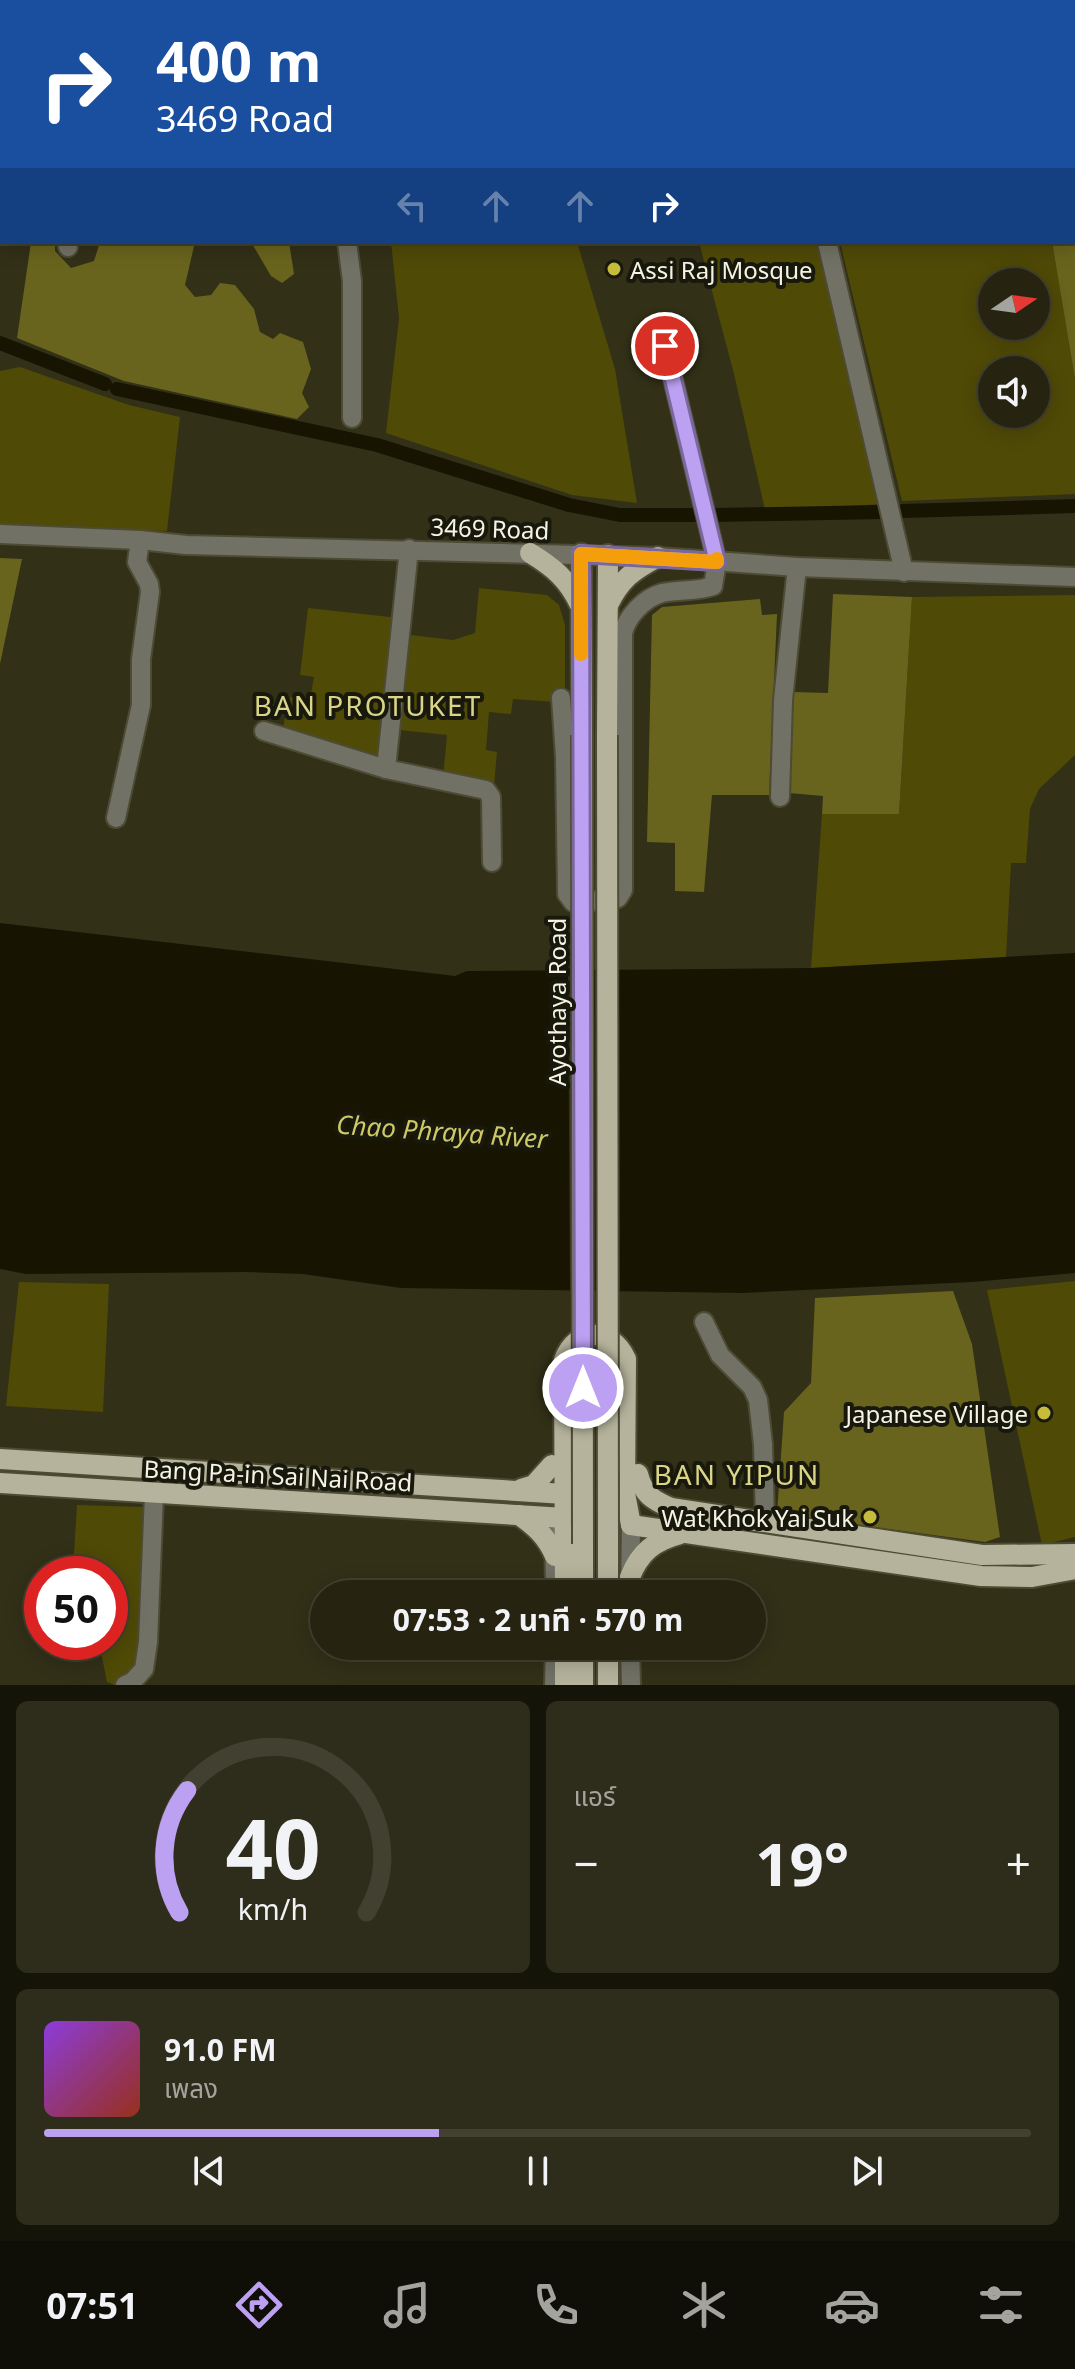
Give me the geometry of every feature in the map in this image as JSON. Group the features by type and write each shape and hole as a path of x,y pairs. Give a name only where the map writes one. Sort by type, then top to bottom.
{"main road":[{"path":"530,553 557,570 571,585 581,609"},
{"name":"Ayothaya Road","path":"581,554 583,1580"},
{"path":"608,555 608,1580"},
{"path":"607,607 619,584 634,570 658,557"},
{"path":"559,1493 552,1465 551,1358 567,1332 594,1322 609,1325 622,1331 632,1342 638,1356 638,1494 631,1525"},
{"path":"564,1580 559,1493 564,1360 568,1350 578,1340 595,1335 614,1342 626,1359 625,1493 631,1525"},
{"name":"Bang Pa-in Sai Nai Road","path":"0,1459 559,1493"},
{"path":"513,1491 534,1485 552,1465"},
{"path":"638,1474 642,1490 653,1501 671,1508 982,1555 1075,1554"},
{"name":"Bang Pa-in Sai Nai Road","path":"0,1483 559,1518"},
{"path":"518,1515 536,1526 549,1541 555,1556"},
{"path":"631,1525 981,1576 1032,1577 1075,1569"},
{"path":"632,1580 643,1552 666,1538 680,1534"},
{"path":"565,1660 565,1685"},
{"path":"583,1660 583,1685"},
{"path":"608,1660 608,1685"}],"street":[{"path":"347,244 353,308 352,418"},
{"path":"827,244 904,572"},
{"path":"561,698 567,894 573,902 613,900 623,890 625,624 656,595 698,591 713,586 717,562 660,325"},
{"name":"3469 Road","path":"0,534 186,545 581,554 904,572 1075,577"},
{"path":"116,818 141,705 141,659 150,592 137,562 140,540"},
{"path":"386,769 409,549"},
{"path":"780,797 783,700 797,567"},
{"path":"264,731 386,769 486,790 491,797 492,862"},
{"path":"704,1322 720,1355 752,1387 758,1400 763,1444 765,1521"},
{"path":"125,1685 144,1669 154,1494"},
{"path":"555,1580 559,1518"},
{"path":"630,1580 631,1525"},
{"path":"554,1685 555,1660"},
{"path":"630,1660 631,1685"}],"shaded area":[{"path":"31,244 55,244 55,251 71,268 94,261 99,244 195,244 185,285 195,297 211,295 220,283 235,285 254,309 260,332 273,339 280,333 303,342 311,369 302,393 309,407 297,419 124,381 17,338"},
{"path":"252,244 289,244 294,274 282,283 271,276"},
{"path":"391,244 578,244 615,369 637,503 572,495 386,433 399,318"},
{"path":"700,244 819,244 884,504 765,510 734,374"},
{"path":"840,244 1052,244 1075,379 1075,494 902,501"},
{"path":"1052,244 1075,244 1075,379"},
{"path":"20,367 129,405 180,417 167,531 0,526 0,371"},
{"path":"0,558 22,559 0,664"},
{"path":"479,588 547,595 559,605 565,625 565,691 557,702 513,699 511,714 489,712 486,750 497,752 494,786 443,778 447,735 399,730 411,635 453,640 475,633"},
{"path":"833,594 912,597 899,814 822,814 823,796 789,793 794,692 828,693"},
{"path":"1075,595 1075,755 1039,789 1030,809 1026,863 1011,863 1006,958 811,968 822,814 899,814 912,597"},
{"path":"760,599 762,615 777,614 769,795 712,795 704,892 675,891 675,843 647,842 652,615 662,607"},
{"path":"308,608 399,618 379,757 369,760 282,731 290,697 310,699 314,677 300,675"},
{"name":"Japanese Village","path":"1075,1281 1075,1537 1042,1545 987,1290"},
{"path":"19,1282 109,1284 103,1412 6,1406"},
{"path":"953,1291 972,1344 1000,1537 985,1542 777,1514 784,1412 811,1383 815,1298"},
{"path":"77,1505 144,1507 148,1512 144,1652 131,1678 114,1685 107,1682 103,1660 128,1660 128,1556 74,1556"}],"water":[{"name":"Chao Phraya River","path":"0,923 455,976 467,971 811,968 1075,953 1075,1273 972,1282 742,1293 401,1288 303,1274 26,1274 0,1269"}],"pier":[{"path":"589,967 591,1295 570,1295 568,968"}],"waterway":[{"path":"0,343 105,384"},
{"path":"117,389 377,445 569,505 620,515 700,515"},
{"path":"903,511 1075,506"},
{"path":"714,515 883,512"}],"slow traffic":[{"path":"581,654 581,554 717,562 717,559"}],"place":[{"name":"Assi Raj Mosque","path":"614,269"},
{"name":"Japanese Village","path":"1044,1413"},
{"name":"Wat Khok Yai Suk","path":"870,1517"}],"district":[{"name":"BAN PROTUKET","path":"368,705"},
{"name":"BAN YIPUN","path":"737,1474"}],"route":[{"path":"583,1388 581,554 717,562 665,346"}]}
